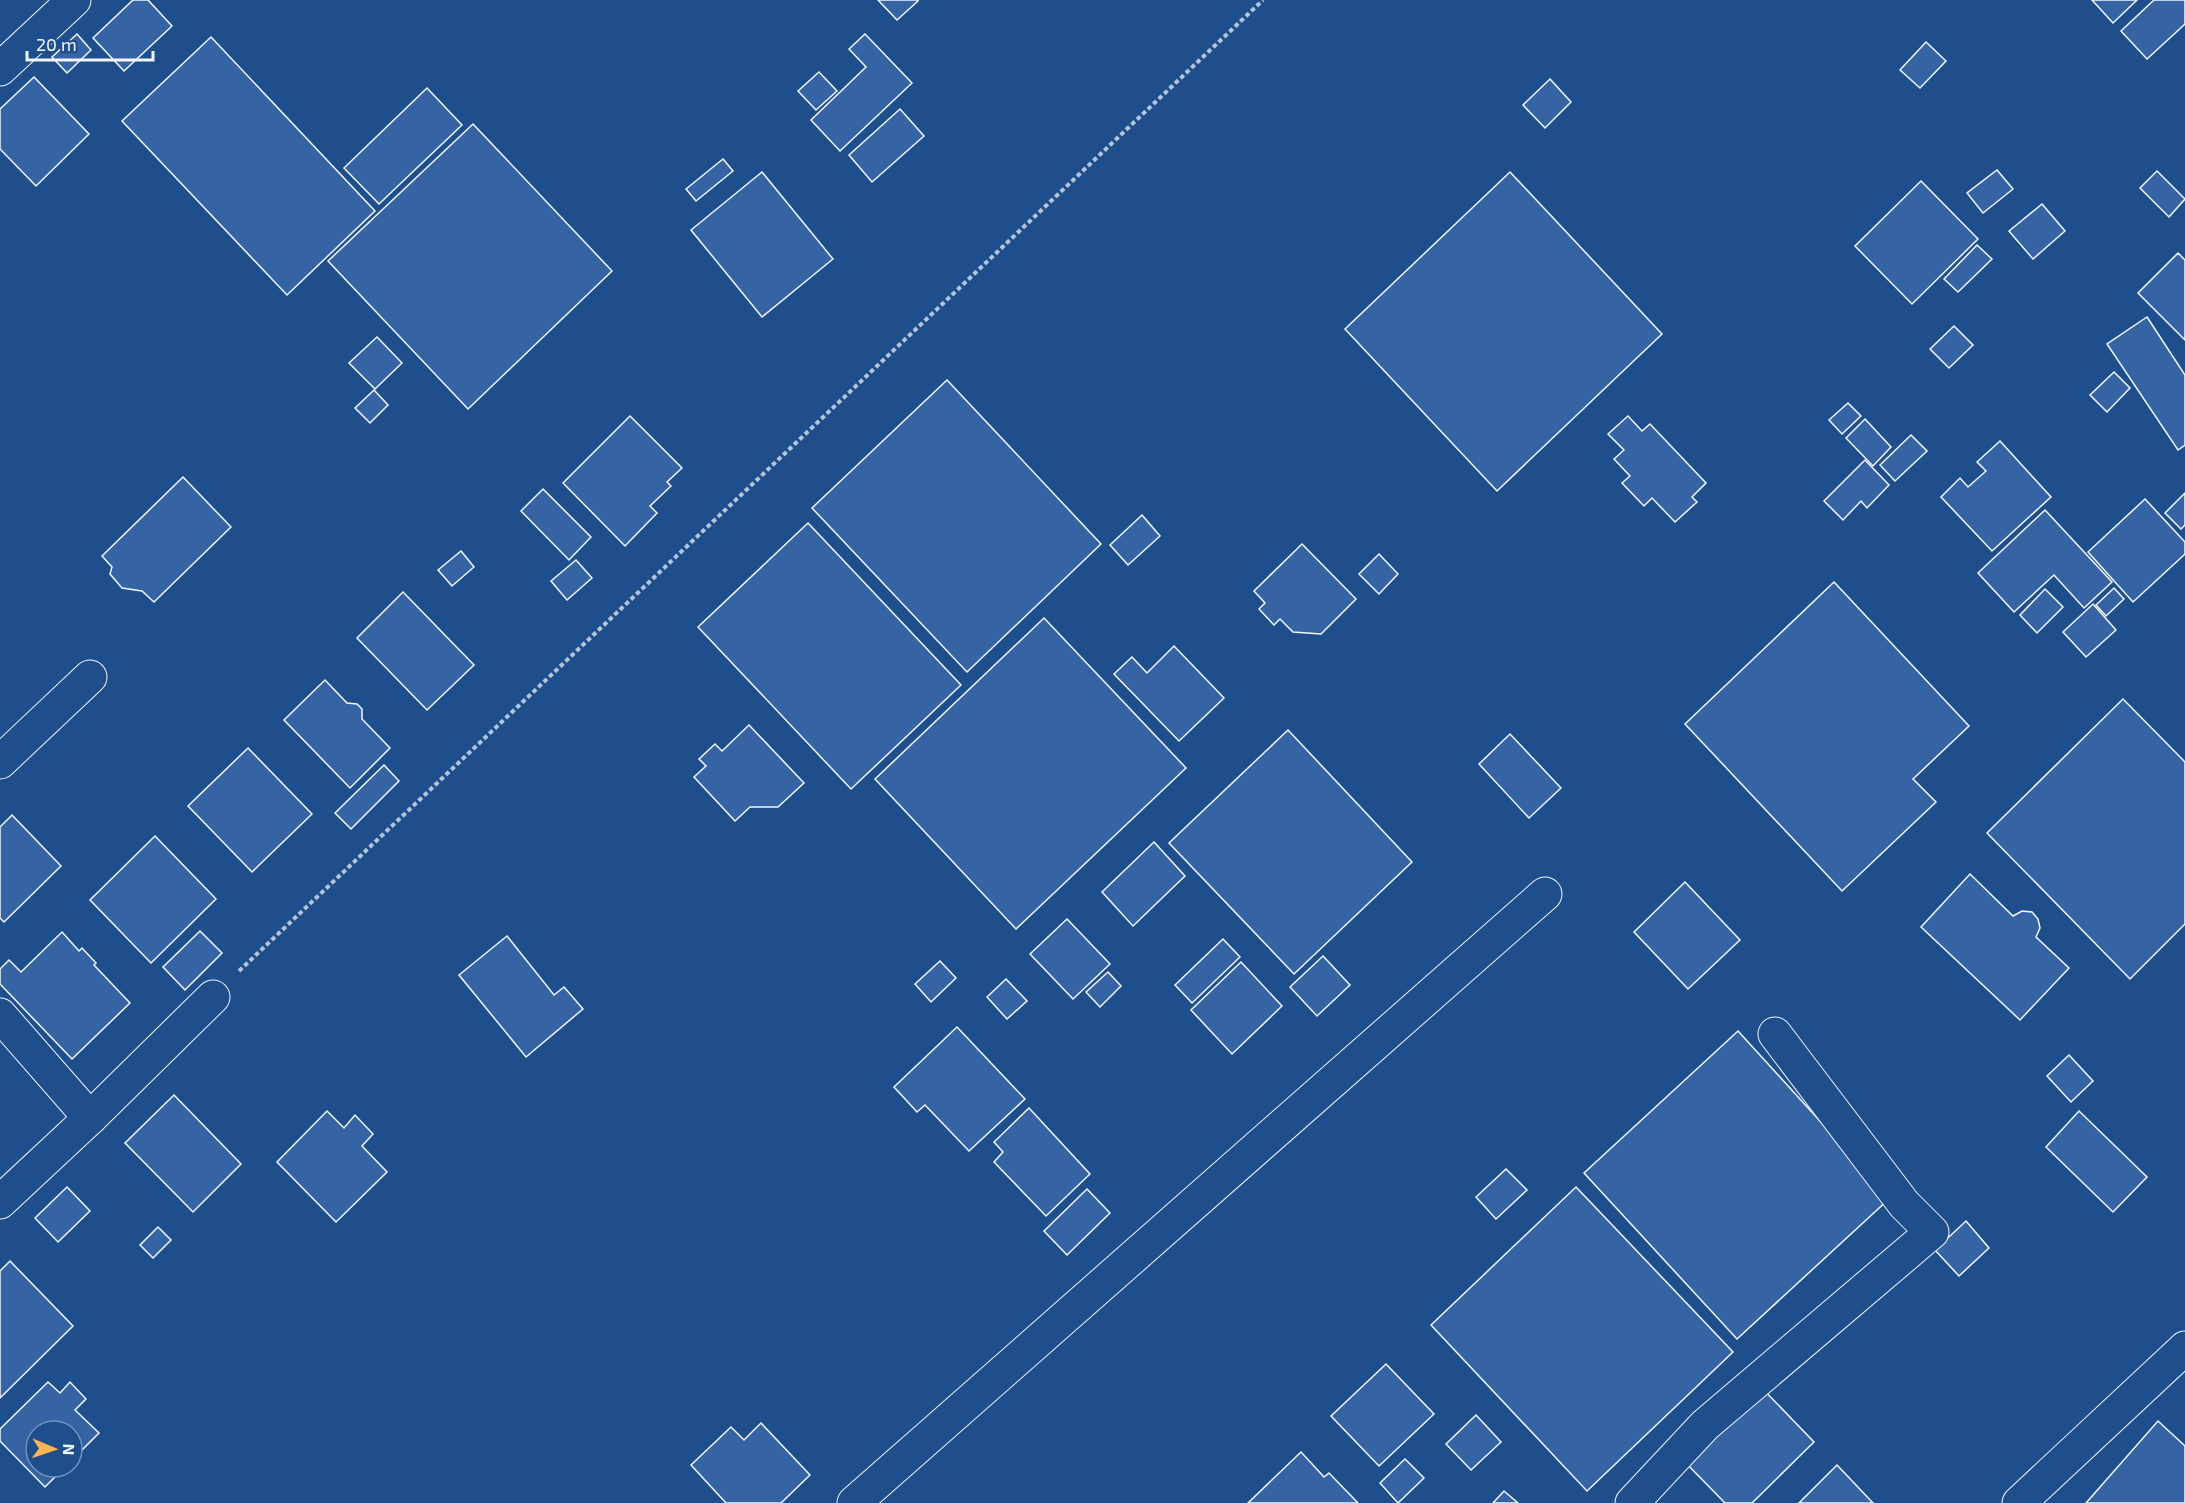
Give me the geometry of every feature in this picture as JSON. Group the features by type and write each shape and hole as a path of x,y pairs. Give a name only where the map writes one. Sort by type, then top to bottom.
{"street":[{"path":"0,69 74,0"},
{"path":"0,762 90,677"},
{"path":"854,1503 1545,894"},
{"path":"0,1202 90,1118 213,997"},
{"path":"0,1015 90,1118"},
{"path":"1632,1503 1705,1425 1932,1232 1904,1204 1775,1034"},
{"path":"2019,1503 2185,1348"}],"path":[{"path":"213,997 1263,0"}],"building":[{"path":"133,0 148,0 172,26 124,71 93,38"},
{"path":"878,0 918,0 918,1 897,20"},
{"path":"2092,0 2137,0 2113,23"},
{"path":"2154,0 2185,0 2185,24 2147,59 2121,31"},
{"path":"77,34 91,50 67,73 52,57"},
{"path":"865,34 912,83 840,151 811,120 866,67 849,49"},
{"path":"211,37 375,211 287,295 122,121"},
{"path":"1926,42 1946,61 1920,88 1900,70"},
{"path":"819,72 837,91 816,110 798,91"},
{"path":"34,77 89,134 36,186 0,149 0,109"},
{"path":"1550,79 1571,102 1545,128 1523,105"},
{"path":"427,88 462,125 379,204 344,168"},
{"path":"900,109 924,136 872,182 849,155"},
{"path":"473,124 612,271 468,409 328,261"},
{"path":"723,159 733,171 696,201 686,189"},
{"path":"1997,170 2013,189 1983,213 1967,193"},
{"path":"2157,171 2185,199 2169,217 2140,188"},
{"path":"762,172 833,259 762,317 691,230"},
{"path":"1510,172 1662,334 1497,491 1345,329"},
{"path":"1921,181 1978,239 1912,304 1855,246"},
{"path":"2042,204 2065,231 2033,259 2009,231"},
{"path":"1977,245 1992,259 1958,292 1944,279"},
{"path":"2178,253 2185,260 2185,340 2138,293"},
{"path":"2147,317 2185,375 2185,445 2178,450 2107,344"},
{"path":"1954,326 1973,345 1949,368 1930,349"},
{"path":"377,337 402,363 375,389 349,363"},
{"path":"2114,372 2130,388 2107,412 2090,395"},
{"path":"947,380 1101,544 967,672 812,508"},
{"path":"374,390 388,405 370,423 355,408"},
{"path":"1848,403 1861,416 1842,434 1829,420"},
{"path":"630,416 682,468 667,482 671,486 650,506 657,513 625,546 563,483"},
{"path":"1628,416 1642,431 1650,424 1706,483 1692,497 1697,502 1675,522 1652,498 1644,506 1622,483 1630,476 1614,459 1624,450 1608,434"},
{"path":"1865,419 1891,447 1873,466 1846,438"},
{"path":"1911,435 1927,451 1895,481 1880,465"},
{"path":"2000,441 2051,497 1992,551 1941,497 1960,478 1968,487 1986,471 1977,462"},
{"path":"1865,460 1889,485 1867,508 1861,501 1843,520 1824,501"},
{"path":"183,477 231,527 154,602 142,591 122,588 110,574 112,567 102,556"},
{"path":"543,489 591,537 569,560 521,511"},
{"path":"2185,493 2185,525 2181,529 2165,513"},
{"path":"2145,499 2185,542 2185,554 2133,602 2088,552"},
{"path":"2045,510 2112,582 2084,608 2054,575 2014,612 1978,573"},
{"path":"1142,515 1160,536 1128,565 1110,545"},
{"path":"808,523 961,685 851,789 698,627"},
{"path":"1302,544 1356,599 1321,634 1293,632 1280,619 1274,625 1259,609 1265,603 1254,591"},
{"path":"461,551 474,567 452,586 438,570"},
{"path":"1379,554 1398,574 1379,594 1359,574"},
{"path":"576,560 592,578 567,600 551,581"},
{"path":"1834,582 1969,726 1913,779 1936,802 1842,891 1685,724"},
{"path":"2114,588 2124,599 2106,616 2096,605"},
{"path":"2045,589 2063,607 2037,633 2020,615"},
{"path":"403,592 474,665 427,710 357,638"},
{"path":"2093,604 2116,630 2086,657 2063,632"},
{"path":"1044,618 1186,768 1016,929 875,779"},
{"path":"1174,646 1224,698 1179,741 1114,674 1132,657 1147,673"},
{"path":"325,680 347,703 357,704 362,709 362,719 390,748 350,788 284,720"},
{"path":"2123,699 2185,762 2185,924 2130,979 1987,833"},
{"path":"749,725 804,783 778,807 750,807 735,821 694,777 706,766 699,759 715,744 722,751"},
{"path":"1288,730 1412,862 1294,974 1169,843"},
{"path":"1510,734 1561,788 1529,818 1479,764"},
{"path":"248,748 312,814 252,872 188,806"},
{"path":"384,765 399,781 351,829 335,813"},
{"path":"12,815 61,866 4,922 0,918 0,827"},
{"path":"155,836 216,899 151,963 90,900"},
{"path":"1154,842 1185,876 1133,926 1102,892"},
{"path":"1970,874 2013,916 2022,911 2032,912 2038,919 2040,928 2036,937 2069,968 2020,1020 1921,927"},
{"path":"1685,882 1740,940 1688,989 1634,932"},
{"path":"1067,919 1110,964 1073,999 1030,954"},
{"path":"200,931 222,953 185,990 163,967"},
{"path":"62,932 79,951 82,948 96,963 94,965 130,1003 72,1059 0,984 0,969 9,960 21,972"},
{"path":"507,936 554,995 564,987 583,1009 526,1057 459,975"},
{"path":"1223,939 1240,957 1192,1003 1175,985"},
{"path":"1323,956 1350,985 1317,1016 1290,987"},
{"path":"940,961 956,978 931,1002 915,984"},
{"path":"1241,962 1282,1006 1232,1054 1191,1010"},
{"path":"1108,972 1121,986 1100,1007 1086,992"},
{"path":"1006,979 1027,1001 1007,1019 987,997"},
{"path":"957,1027 1025,1099 969,1151 925,1105 917,1112 894,1087"},
{"path":"1738,1031 1890,1198 1737,1339 1584,1173"},
{"path":"2069,1055 2093,1081 2071,1102 2047,1076"},
{"path":"174,1095 241,1164 193,1212 125,1143"},
{"path":"1029,1108 1090,1174 1046,1216 994,1162 1003,1152 994,1142"},
{"path":"327,1111 344,1128 355,1115 373,1134 362,1146 387,1172 336,1222 277,1162"},
{"path":"2079,1111 2147,1177 2113,1212 2046,1147"},
{"path":"1506,1169 1527,1190 1496,1219 1476,1197"},
{"path":"67,1187 90,1211 58,1242 35,1218"},
{"path":"1576,1187 1733,1352 1587,1491 1431,1325"},
{"path":"1087,1189 1110,1213 1067,1255 1044,1231"},
{"path":"1966,1221 1989,1248 1959,1276 1935,1250"},
{"path":"158,1227 171,1240 153,1258 140,1245"},
{"path":"10,1261 73,1326 0,1398 0,1271"},
{"path":"1386,1364 1434,1414 1379,1466 1331,1416"},
{"path":"48,1382 60,1393 70,1382 86,1399 75,1410 99,1433 84,1448 84,1419 24,1419 24,1466 0,1441 0,1429"},
{"path":"1759,1385 1814,1442 1752,1503 1725,1503 1683,1460"},
{"path":"1476,1415 1501,1442 1471,1470 1446,1444"},
{"path":"2158,1421 2185,1446 2185,1503 2086,1503"},
{"path":"761,1423 810,1475 781,1503 726,1503 691,1465 731,1427 744,1440"},
{"path":"1301,1452 1324,1477 1329,1473 1358,1503 1248,1503"},
{"path":"1405,1459 1424,1478 1398,1503 1380,1483"},
{"path":"1837,1465 1873,1503 1799,1503"},
{"path":"37,1479 53,1479 45,1487"},
{"path":"1504,1491 1518,1503 1493,1503"}]}
